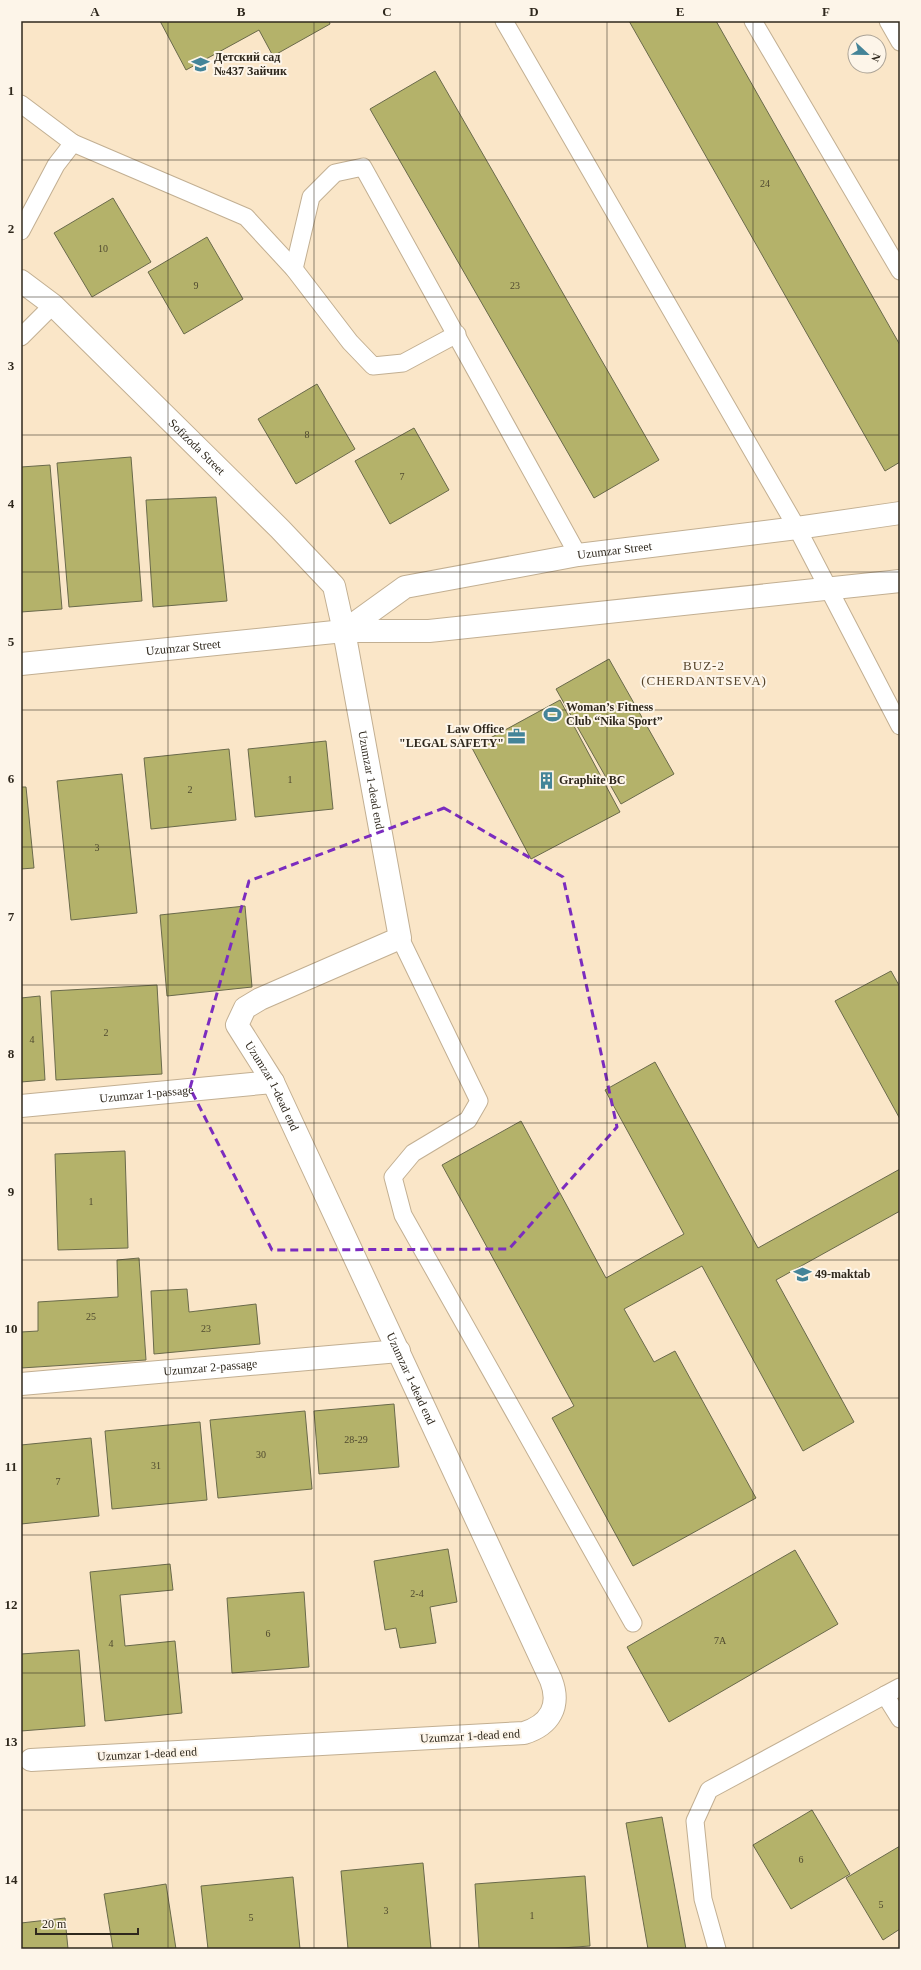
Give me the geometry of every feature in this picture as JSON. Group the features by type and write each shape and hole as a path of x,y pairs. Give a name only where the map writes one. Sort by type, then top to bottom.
{"street":[{"name":"Sofizoda Street","path":"21,281 53,305 280,529 334,586 344,631"},
{"name":"Uzumzаr Street","path":"344,631 405,587 578,555 797,528 900,513"},
{"name":"Uzumzаr Street","path":"21,664 344,631 429,631 900,581"},
{"name":"Uzumzаr 1-dead end","path":"31,1760 524,1733 541,1726 552,1712 556,1696 552,1680 273,1082 237,1025 245,1008 260,999 400,938 344,631"},
{"name":"Uzumzаr 1-passage","path":"21,1106 273,1082"},
{"name":"Uzumzаr 2-passage","path":"21,1384 399,1350"}],"lane":[{"path":"504,21 797,528 900,726"},
{"path":"752,21 900,271"},
{"path":"888,21 900,42"},
{"path":"21,104 73,143 246,217 294,268 350,342 373,366 403,363 457,334"},
{"path":"21,231 56,165 73,143"},
{"path":"294,268 311,197 335,173 363,167 457,334 578,555"},
{"path":"21,337 53,305"},
{"path":"400,938 479,1101 468,1120 413,1153 392,1177 403,1216 633,1623"},
{"path":"717,1949 703,1899 695,1821 709,1790 893,1691 900,1719"}],"highlighted area":[{"path":"444,808 563,877 617,1127 509,1249 272,1250 190,1088 249,881"}],"building":[{"path":"160,21 329,21 330,24 273,56 259,30 186,70"},
{"path":"629,21 716,21 900,345 900,462 885,471"},
{"path":"435,71 659,460 594,498 370,109"},
{"path":"113,198 151,262 92,297 54,233"},
{"path":"207,237 243,299 184,334 148,272"},
{"path":"317,384 355,449 296,484 258,419"},
{"path":"414,428 449,490 390,524 355,461"},
{"path":"131,457 142,601 69,607 57,463"},
{"path":"50,465 62,609 21,612 21,467"},
{"path":"216,497 227,601 153,607 146,500"},
{"path":"609,659 674,774 621,804 556,689"},
{"name":"Graphite BC","path":"560,700 620,812 531,859 472,748"},
{"path":"326,741 333,809 255,817 248,749"},
{"path":"229,749 236,820 151,829 144,758"},
{"path":"122,774 137,913 71,920 57,781"},
{"path":"21,787 26,787 34,868 21,869"},
{"path":"245,906 252,987 167,996 160,915"},
{"path":"891,971 900,987 900,1119 835,1001"},
{"path":"157,985 162,1074 56,1080 51,991"},
{"path":"40,996 45,1080 21,1082 21,998"},
{"path":"655,1062 758,1248 900,1169 900,1211 776,1280 854,1422 803,1451 702,1266 624,1309 654,1362 675,1351 756,1498 633,1566 552,1418 574,1406 442,1165 521,1121 606,1278 684,1234 605,1090"},
{"path":"125,1151 128,1248 58,1250 55,1154"},
{"path":"139,1258 146,1360 21,1368 21,1332 38,1331 38,1302 118,1297 117,1260"},
{"path":"187,1289 189,1312 256,1304 260,1344 154,1354 151,1291"},
{"path":"394,1404 399,1467 319,1474 314,1411"},
{"path":"305,1411 312,1489 218,1498 210,1420"},
{"path":"200,1422 207,1500 112,1509 105,1431"},
{"path":"91,1438 99,1516 21,1524 21,1445"},
{"path":"448,1549 457,1602 430,1607 436,1643 400,1648 396,1628 385,1630 374,1561"},
{"path":"795,1550 838,1624 669,1722 627,1647"},
{"path":"170,1564 173,1590 120,1595 125,1646 175,1641 182,1713 105,1721 90,1572"},
{"path":"304,1592 309,1667 232,1673 227,1598"},
{"path":"79,1650 85,1726 21,1731 21,1654"},
{"path":"812,1810 850,1874 791,1909 753,1845"},
{"path":"662,1817 686,1949 648,1949 626,1823"},
{"path":"900,1846 900,1929 883,1940 846,1878"},
{"path":"423,1863 431,1949 348,1949 341,1871"},
{"path":"585,1876 590,1946 547,1949 479,1949 475,1884"},
{"path":"293,1877 300,1949 208,1949 201,1886"},
{"path":"166,1884 176,1949 113,1949 104,1894"},
{"path":"65,1918 68,1949 21,1949 21,1923"}],"place":[{"name":"Детский сад №437 Зайчик","path":"201,64"},
{"name":"Woman’s Fitness Club “Nika Sport”","path":"553,714"},
{"name":"Law Office \"LEGAL SAFETY\"","path":"517,736"},
{"name":"Graphite BC","path":"546,780"},
{"name":"49-maktab","path":"802,1274"}],"district":[{"name":"BUZ-2 (CHERDANTSEVA)","path":"704,672"}]}
